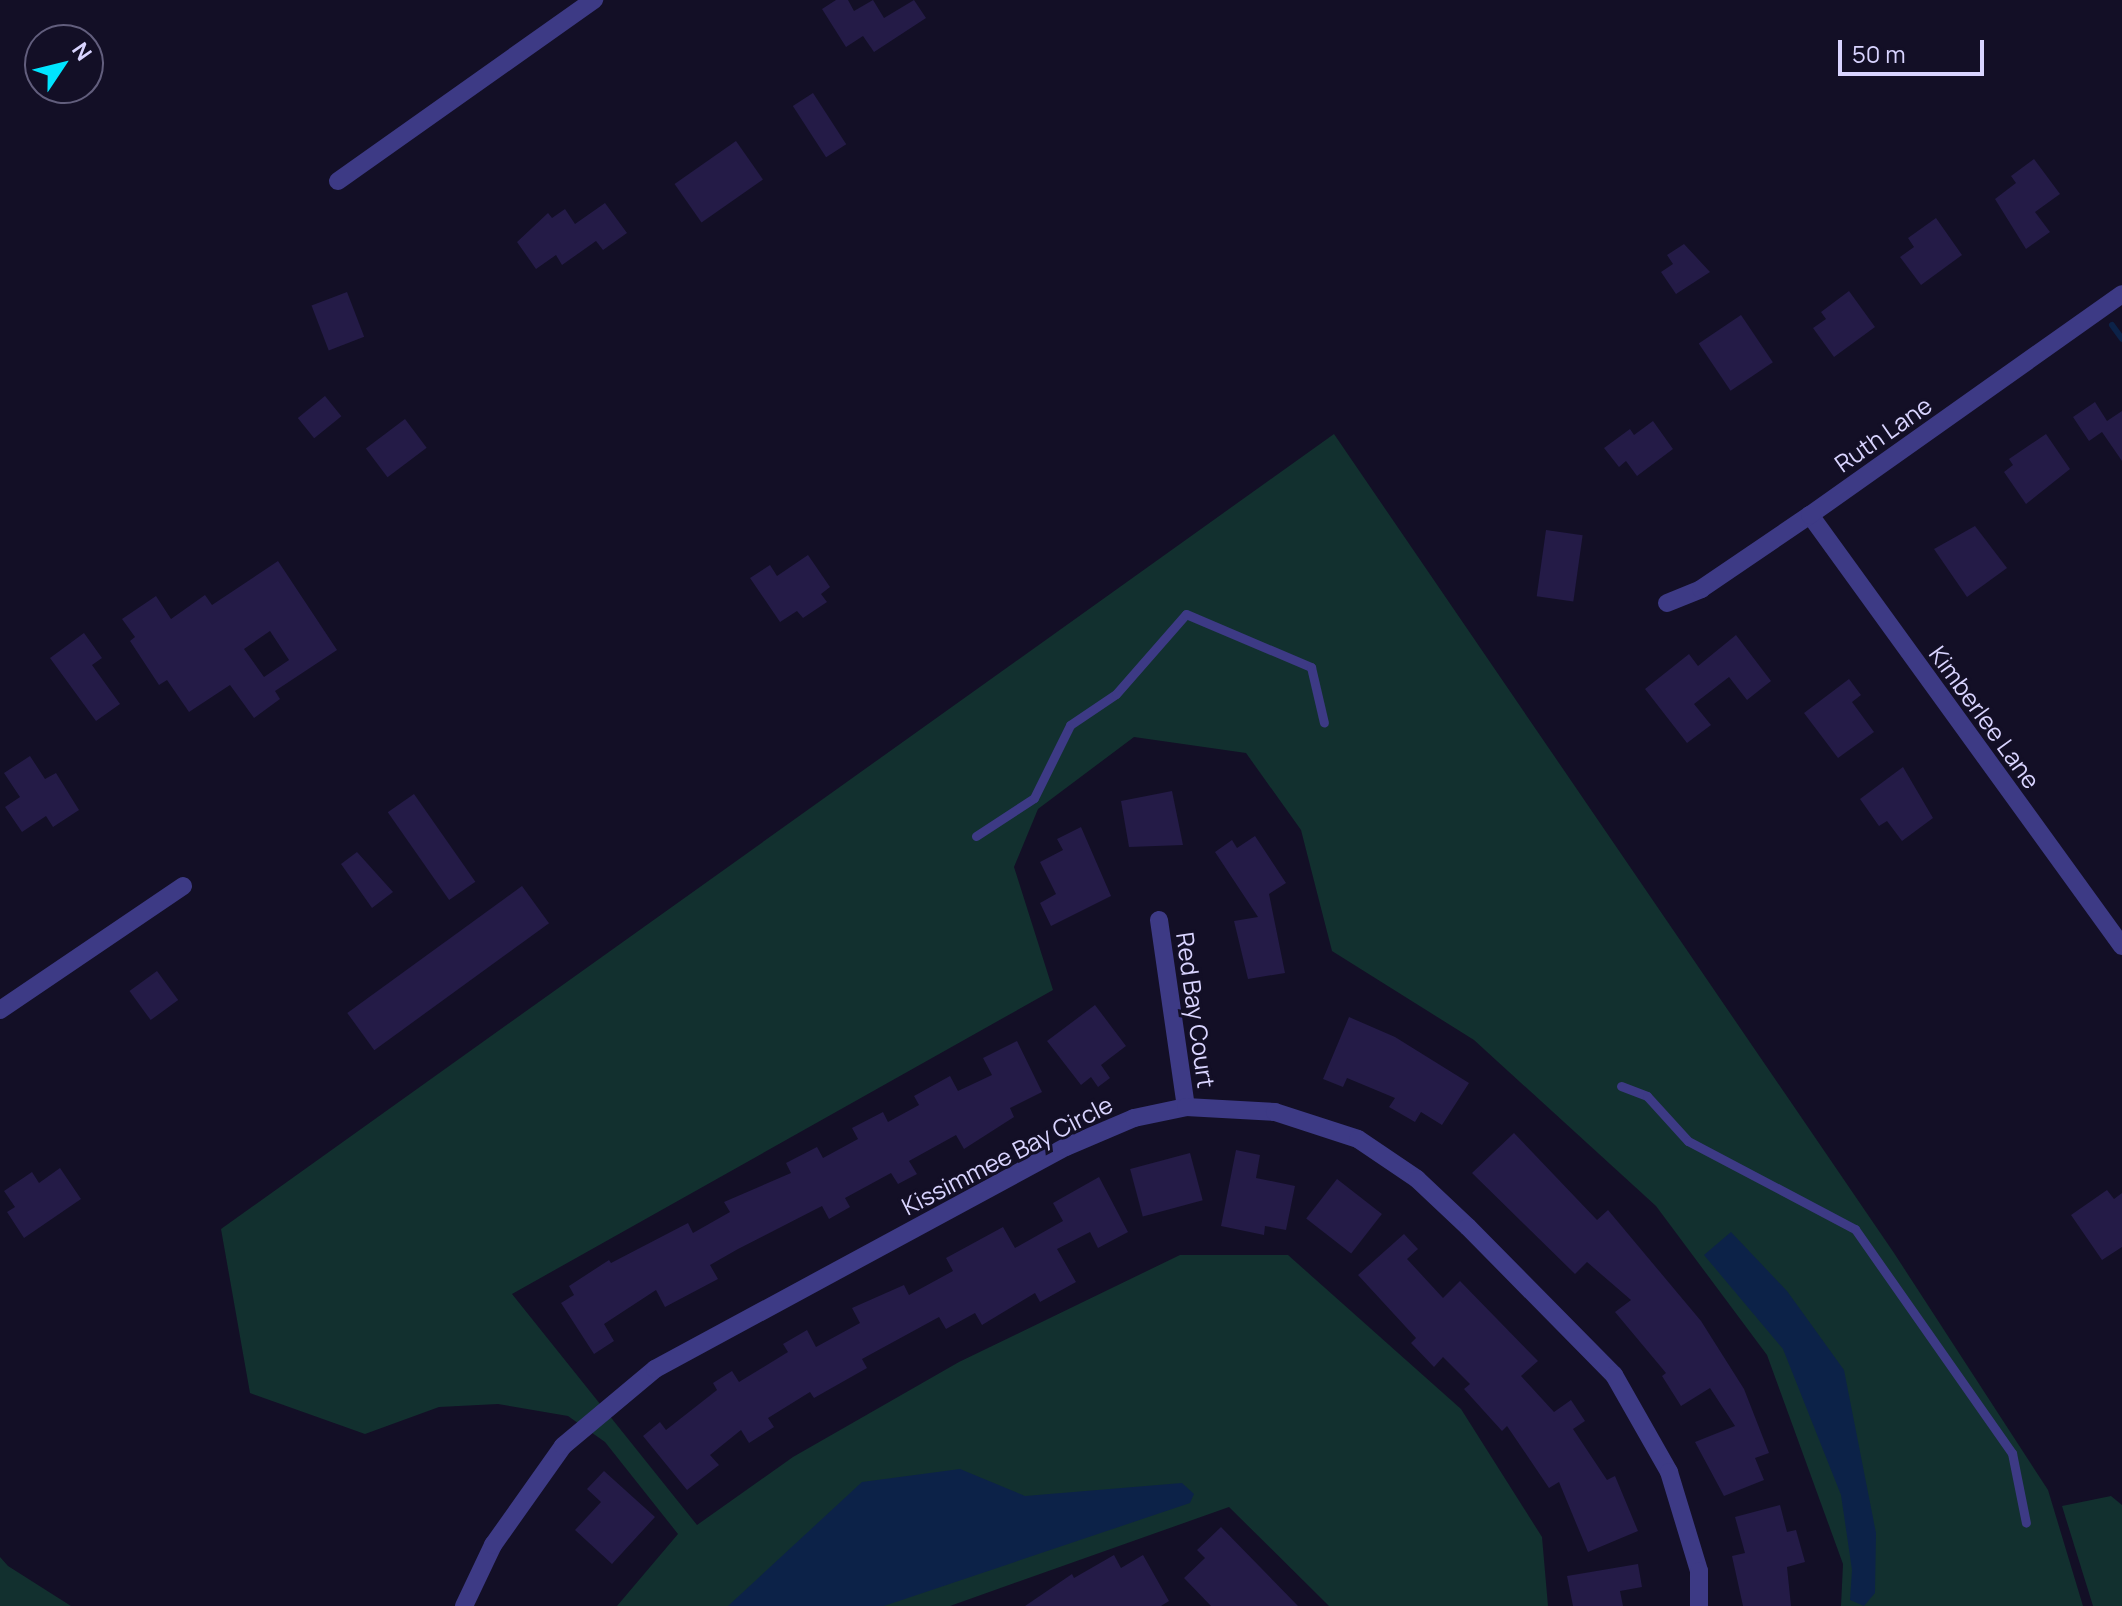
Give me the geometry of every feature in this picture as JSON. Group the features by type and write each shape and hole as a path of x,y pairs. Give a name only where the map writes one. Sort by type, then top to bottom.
{"street":[{"path":"338,181 594,0"},
{"name":"Ruth Lane","path":"1667,603 1701,589 1810,515 2122,294"},
{"name":"Kimberlee Lane","path":"1810,515 2122,946"},
{"path":"0,1010 183,886"},
{"name":"Red Bay Court","path":"1159,920 1186,1107"},
{"name":"Kissimmee Bay Circle","path":"464,1606 493,1545 563,1446 655,1369 1066,1147 1134,1118 1186,1107 1275,1112 1358,1139 1417,1179 1468,1227 1614,1375 1669,1472 1699,1571 1699,1606"}],"lane":[{"path":"976,836 1034,798 1070,725 1116,694 1186,614 1311,667 1324,723"},
{"path":"1621,1086 1647,1096 1688,1141 1855,1229 2012,1453 2026,1523"}],"green space":[{"path":"1334,434 1894,1253 2048,1490 2083,1606 1841,1606 1843,1564 1767,1355 1656,1206 1474,1040 1332,951 1301,830 1246,753 1134,737 1038,809 1014,867 1053,990 512,1294 697,1525 793,1457 959,1362 1180,1255 1288,1255 1461,1409 1542,1537 1548,1606 1329,1606 1229,1507 950,1606 617,1606 678,1534 605,1442 568,1416 498,1404 439,1407 365,1434 250,1393 221,1229"},
{"path":"2111,1496 2122,1505 2122,1606 2093,1606 2062,1506"},
{"path":"0,1557 8,1566 71,1606 0,1606"}],"water":[{"path":"1731,1232 1787,1291 1844,1370 1876,1533 1875,1593 1864,1606 1850,1600 1852,1570 1841,1495 1783,1349 1704,1255"},
{"path":"960,1469 1025,1496 1182,1483 1194,1494 1190,1503 884,1606 728,1606 862,1482"}],"building":[{"path":"836,0 848,0 854,11 873,0 884,18 914,0 926,18 874,52 863,36 846,47 822,9"},
{"path":"813,93 846,144 826,157 793,106"},
{"path":"736,141 763,180 702,223 675,184"},
{"path":"2034,159 2060,194 2035,212 2050,232 2026,249 1995,199 2016,183 2011,176"},
{"path":"605,203 627,233 603,250 596,241 562,265 556,255 536,269 517,242 548,213 552,218 565,209 575,224"},
{"path":"1936,218 1962,255 1921,285 1900,257 1914,247 1908,238"},
{"path":"1684,244 1710,272 1676,294 1661,272 1673,264 1667,255"},
{"path":"1849,291 1875,327 1834,357 1813,328 1826,319 1821,312"},
{"path":"347,292 364,337 329,350 312,306"},
{"path":"1741,315 1773,362 1731,391 1699,344"},
{"path":"325,396 341,416 314,438 298,418"},
{"path":"2095,402 2107,421 2122,411 2122,461 2102,432 2089,441 2073,417"},
{"path":"405,419 427,448 388,477 366,448"},
{"path":"1653,421 1673,449 1637,476 1626,461 1619,467 1604,448 1630,429 1634,435"},
{"path":"2046,434 2070,469 2026,504 2004,472 2013,465 2009,459"},
{"path":"1975,526 2007,568 1967,597 1934,549"},
{"path":"1546,530 1583,535 1573,601 1537,596"},
{"path":"808,555 830,587 821,594 827,602 803,618 797,611 780,622 750,578 770,565 777,576"},
{"path":"278,561 337,650 275,691 280,699 254,718 230,685 189,712 167,680 159,685 130,641 135,637 122,619 156,596 171,619 205,595 212,605","holes":["270,631 289,660 264,677 244,649"]},
{"path":"84,633 102,658 92,665 120,704 96,721 50,658"},
{"path":"1736,635 1771,681 1747,700 1729,677 1694,704 1711,725 1687,743 1645,689 1689,654 1698,666"},
{"path":"1849,679 1861,695 1852,702 1874,732 1838,758 1804,713"},
{"path":"30,756 45,779 56,773 79,810 53,827 46,816 22,832 5,807 20,797 4,773"},
{"path":"1903,767 1933,818 1902,841 1887,821 1879,826 1860,799"},
{"path":"1172,791 1183,845 1129,847 1121,801"},
{"path":"414,794 475,882 449,900 388,812"},
{"path":"1081,827 1111,896 1051,926 1040,903 1056,894 1040,862 1063,850 1057,839"},
{"path":"1255,836 1286,883 1269,894 1285,973 1248,979 1234,921 1258,917 1215,852 1232,840 1237,848"},
{"path":"357,852 393,892 372,908 341,864"},
{"path":"522,886 549,923 374,1050 347,1013"},
{"path":"157,971 178,1000 151,1020 129,991"},
{"path":"1095,1005 1126,1046 1101,1065 1110,1078 1098,1087 1091,1077 1081,1085 1047,1041"},
{"path":"1349,1017 1395,1037 1469,1083 1442,1125 1421,1112 1415,1122 1389,1107 1395,1098 1347,1078 1343,1087 1323,1079"},
{"path":"1017,1041 1042,1092 1010,1108 1014,1117 964,1149 956,1135 909,1161 917,1174 898,1184 891,1173 845,1198 850,1207 829,1219 822,1206 738,1249 710,1265 718,1279 665,1307 656,1290 604,1324 614,1341 594,1354 561,1303 574,1295 569,1286 609,1260 611,1263 688,1223 693,1233 730,1212 724,1202 791,1173 786,1163 817,1147 823,1158 858,1139 852,1128 883,1112 888,1122 919,1105 914,1096 950,1076 958,1091 992,1075 983,1058"},
{"path":"1514,1133 1597,1220 1608,1210 1701,1321 1744,1389 1769,1453 1755,1458 1764,1480 1724,1496 1695,1442 1735,1426 1710,1388 1681,1406 1662,1376 1666,1373 1615,1312 1631,1300 1587,1262 1575,1274 1472,1173"},
{"path":"1236,1150 1260,1155 1256,1178 1295,1186 1286,1230 1265,1226 1264,1235 1221,1226"},
{"path":"1190,1153 1203,1200 1143,1216 1130,1169"},
{"path":"60,1168 81,1199 24,1238 7,1212 15,1207 4,1191 32,1172 39,1183"},
{"path":"1099,1177 1128,1232 1098,1248 1090,1232 1057,1249 1076,1282 1040,1302 1035,1293 982,1325 975,1313 946,1329 939,1317 862,1359 867,1368 814,1398 810,1392 768,1418 774,1427 749,1443 741,1430 710,1455 719,1465 687,1490 643,1436 660,1422 666,1430 717,1390 713,1383 732,1371 739,1382 788,1352 783,1344 807,1330 816,1347 860,1323 852,1308 904,1285 909,1295 953,1271 946,1258 1003,1227 1015,1248 1063,1221 1053,1203"},
{"path":"1337,1179 1382,1214 1351,1253 1306,1218"},
{"path":"2107,1190 2114,1199 2122,1193 2122,1247 2102,1260 2071,1215"},
{"path":"1404,1234 1418,1249 1407,1259 1443,1298 1460,1281 1538,1361 1521,1376 1554,1412 1571,1400 1585,1421 1573,1429 1607,1480 1615,1476 1638,1531 1588,1552 1559,1482 1549,1488 1507,1426 1502,1431 1464,1389 1470,1384 1443,1357 1434,1367 1411,1343 1416,1338 1358,1275"},
{"path":"604,1471 655,1517 612,1564 575,1530 601,1502 587,1489"},
{"path":"1780,1505 1787,1532 1796,1530 1805,1562 1787,1567 1791,1606 1743,1606 1732,1556 1745,1553 1735,1517"},
{"path":"1221,1527 1298,1606 1211,1606 1184,1578 1205,1558 1197,1550"},
{"path":"1114,1555 1121,1568 1143,1555 1169,1601 1161,1606 1025,1606 1072,1574 1074,1578"},
{"path":"1638,1564 1642,1587 1620,1591 1623,1606 1573,1606 1567,1576"}],"waterway":[{"path":"2112,325 2122,339"}]}
